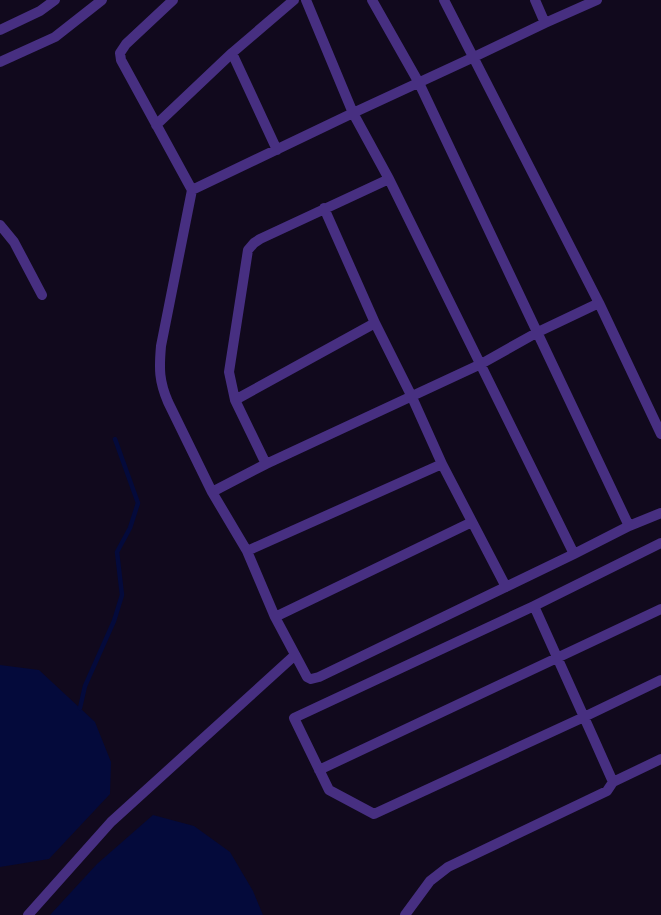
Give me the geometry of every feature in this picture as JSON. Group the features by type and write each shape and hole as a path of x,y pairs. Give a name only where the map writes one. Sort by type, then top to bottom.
{"street":[{"path":"0,30 40,11 55,0"},
{"path":"0,62 55,37 102,0"},
{"path":"173,0 126,44 120,53 121,60 192,190 161,346 159,369 162,387 212,492 247,551 275,617 307,677 310,679 319,677 629,526 661,513"},
{"path":"156,125 232,53 294,0"},
{"path":"306,0 353,113 389,179 574,554"},
{"path":"372,0 419,83 629,526"},
{"path":"444,0 599,303 661,434"},
{"path":"535,0 545,23"},
{"path":"192,190 353,113 597,0"},
{"path":"232,53 276,150"},
{"path":"266,464 235,400 229,372 248,250 260,239 389,179"},
{"path":"324,208 442,464 506,587"},
{"path":"0,225 14,242 42,295"},
{"path":"212,492 266,464 411,395 481,364 538,332 599,303"},
{"path":"235,400 376,323"},
{"path":"247,551 442,464"},
{"path":"275,617 472,522"},
{"path":"661,543 534,606 294,718 329,790 374,814 661,680"},
{"path":"534,606 613,782"},
{"path":"319,770 661,609"},
{"path":"28,915 112,822 295,655"},
{"path":"405,915 430,881 448,868 607,791 613,782 661,759"}],"shaded area":[{"path":"0,665 39,670 95,722 111,762 110,794 49,859 0,867"},
{"path":"153,815 194,826 230,852 253,891 263,915 50,915 97,864"}],"waterway":[{"path":"80,708 85,686 114,621 122,595 117,552 130,528 138,503 115,439"}]}
